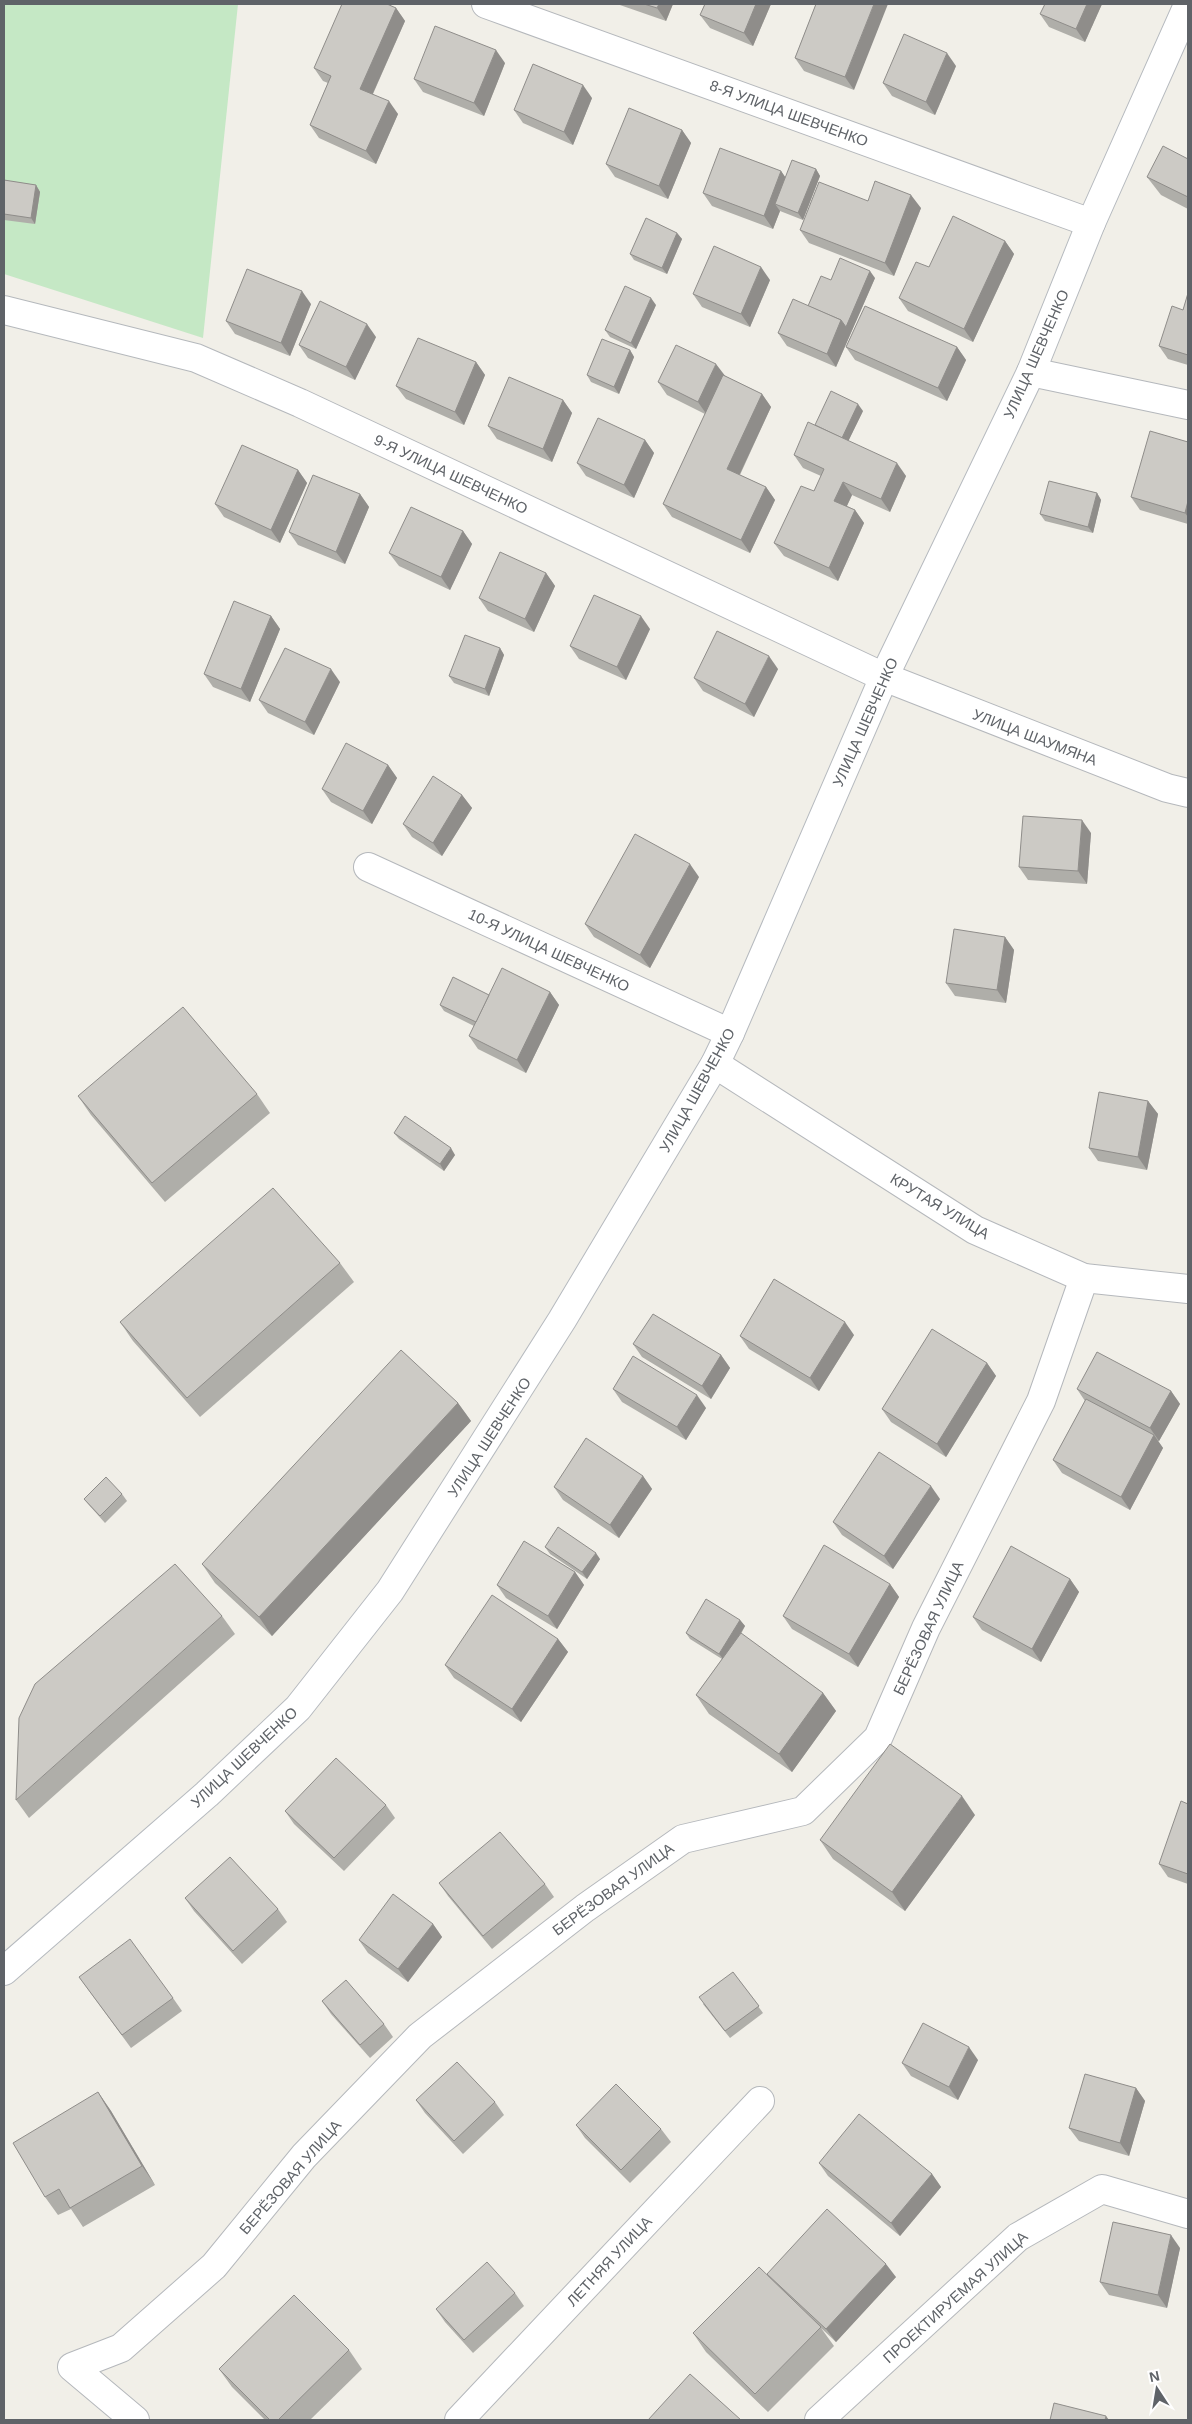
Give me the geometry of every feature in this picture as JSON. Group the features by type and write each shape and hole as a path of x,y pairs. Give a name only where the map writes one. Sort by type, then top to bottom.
{"street":[{"name":"8-Я УЛИЦА ШЕВЧЕНКО","path":"486,4 1091,223"},
{"name":"УЛИЦА ШЕВЧЕНКО","path":"4,1971 207,1794 298,1708 390,1591 535,1364 715,1064 730,1033 884,677 1031,372 1091,223 1188,5"},
{"name":"9-Я УЛИЦА ШЕВЧЕНКО","path":"4,310 196,358 300,403 884,677"},
{"path":"1031,372 1188,405"},
{"name":"УЛИЦА ШАУМЯНА","path":"884,677 1167,788 1188,793"},
{"name":"10-Я УЛИЦА ШЕВЧЕНКО","path":"368,867 730,1033"},
{"name":"КРУТАЯ УЛИЦА","path":"715,1064 975,1230 1084,1278 1188,1289"},
{"name":"БЕРЁЗОВАЯ УЛИЦА","path":"136,2420 72,2367 121,2348 214,2266 304,2156 420,2036 585,1908 683,1839 803,1811 878,1738 926,1628 1041,1401 1084,1278"},
{"name":"ЛЕТНЯЯ УЛИЦА","path":"459,2420 760,2101"},
{"name":"ПРОЕКТИРУЕМАЯ УЛИЦА","path":"819,2420 1018,2237 1102,2189 1188,2214"}],"green space":[{"path":"4,4 238,4 203,338 4,274"}],"building":[{"path":"342,4 387,4 396,8 360,89 389,101 366,151 310,125 331,76 314,68"},
{"path":"644,4 659,4 657,8"},
{"path":"705,4 756,4 744,33 700,15"},
{"path":"816,4 874,4 845,77 795,58"},
{"path":"1045,4 1087,4 1076,29 1040,14"},
{"path":"435,26 496,50 474,103 414,79"},
{"path":"904,34 947,53 926,102 883,83"},
{"path":"533,64 583,85 564,132 514,110"},
{"path":"629,108 682,130 659,186 606,164"},
{"path":"1163,146 1188,159 1188,197 1147,177"},
{"path":"720,148 781,171 764,216 703,193"},
{"path":"792,160 816,169 798,213 775,204"},
{"path":"4,180 36,185 31,218 4,214"},
{"path":"875,181 911,195 885,263 800,230 819,182 868,201"},
{"path":"953,216 1005,241 964,329 899,298 916,262 929,267"},
{"path":"646,218 677,233 662,268 630,254"},
{"path":"714,246 761,267 741,314 693,294"},
{"path":"840,258 870,271 846,327 841,320 808,306 821,276 831,280"},
{"path":"247,269 302,291 281,343 226,321"},
{"path":"625,286 651,298 631,343 605,330"},
{"path":"1188,293 1188,355 1159,346 1172,306 1183,310"},
{"path":"793,299 841,320 827,354 778,333"},
{"path":"320,301 367,324 346,367 299,345"},
{"path":"865,306 957,347 938,388 846,347"},
{"path":"418,338 476,362 455,412 396,386"},
{"path":"602,339 630,350 614,387 587,375"},
{"path":"676,345 716,364 698,402 658,382"},
{"path":"723,375 762,394 727,469 766,487 741,540 663,504"},
{"path":"509,377 563,400 543,449 488,426"},
{"path":"831,391 858,404 842,438 815,425"},
{"path":"598,418 645,440 624,485 577,463"},
{"path":"808,422 897,463 881,499 843,482 834,501 855,510 829,568 774,543 801,486 814,491 824,469 794,455"},
{"path":"1150,431 1188,442 1188,501 1185,513 1131,497"},
{"path":"242,445 298,470 271,530 215,504"},
{"path":"313,475 360,494 336,552 289,532"},
{"path":"1049,481 1097,493 1088,527 1040,514"},
{"path":"411,507 463,531 441,577 389,553"},
{"path":"500,552 546,573 525,619 479,598"},
{"path":"594,595 641,616 617,667 570,646"},
{"path":"234,601 271,616 241,689 204,674"},
{"path":"717,631 769,656 745,704 694,678"},
{"path":"465,635 500,648 485,689 449,676"},
{"path":"285,648 331,669 305,722 259,700"},
{"path":"346,743 388,765 363,811 322,789"},
{"path":"433,776 462,795 433,843 403,824"},
{"path":"1023,816 1082,820 1078,871 1019,867"},
{"path":"635,834 690,864 640,955 585,924"},
{"path":"954,929 1005,937 997,990 946,983"},
{"path":"502,968 550,992 517,1060 469,1036"},
{"path":"453,977 489,995 476,1022 440,1005"},
{"path":"183,1007 257,1094 152,1183 78,1096"},
{"path":"1099,1092 1148,1101 1138,1157 1089,1148"},
{"path":"405,1116 451,1148 440,1164 394,1133"},
{"path":"273,1188 340,1263 187,1398 120,1322"},
{"path":"774,1279 845,1322 810,1378 740,1336"},
{"path":"653,1314 721,1355 702,1386 633,1344"},
{"path":"932,1329 987,1363 937,1444 882,1409"},
{"path":"401,1350 458,1403 259,1617 202,1564"},
{"path":"1097,1352 1171,1391 1150,1428 1077,1389"},
{"path":"633,1356 697,1395 677,1427 613,1389"},
{"path":"1086,1399 1154,1435 1121,1497 1053,1460"},
{"path":"586,1438 643,1476 610,1525 554,1487"},
{"path":"879,1452 931,1486 884,1556 833,1522"},
{"path":"106,1477 122,1494 100,1516 84,1499"},
{"path":"558,1527 596,1553 582,1572 545,1547"},
{"path":"524,1541 575,1572 548,1616 497,1585"},
{"path":"824,1545 890,1584 849,1654 783,1616"},
{"path":"1011,1546 1070,1579 1032,1649 973,1617"},
{"path":"175,1564 222,1616 16,1800 19,1718 35,1684"},
{"path":"492,1595 558,1639 512,1709 445,1665"},
{"path":"706,1599 740,1620 719,1654 686,1633"},
{"path":"741,1633 823,1693 779,1754 696,1695"},
{"path":"890,1744 962,1796 892,1892 820,1840"},
{"path":"336,1758 386,1805 334,1858 285,1811"},
{"path":"1181,1801 1188,1804 1188,1874 1159,1864"},
{"path":"500,1832 545,1884 483,1936 439,1883"},
{"path":"230,1857 278,1909 233,1951 185,1898"},
{"path":"393,1894 433,1924 398,1969 359,1940"},
{"path":"130,1939 173,1998 122,2035 79,1977"},
{"path":"733,1972 759,2006 725,2031 699,1997"},
{"path":"346,1980 384,2024 360,2045 322,2001"},
{"path":"923,2023 969,2047 949,2087 902,2063"},
{"path":"457,2062 495,2102 454,2141 416,2100"},
{"path":"1085,2074 1136,2088 1120,2143 1069,2128"},
{"path":"616,2084 661,2129 621,2170 576,2125"},
{"path":"98,2092 142,2166 70,2208 59,2189 45,2197 13,2143"},
{"path":"859,2114 932,2174 891,2223 819,2163"},
{"path":"827,2209 886,2264 826,2329 767,2274"},
{"path":"1113,2222 1171,2235 1158,2295 1100,2282"},
{"path":"487,2262 515,2293 464,2340 436,2309"},
{"path":"759,2267 821,2327 755,2394 693,2333"},
{"path":"294,2295 349,2350 278,2420 270,2420 219,2369"},
{"path":"690,2374 741,2420 648,2420"},
{"path":"1054,2403 1106,2416 1105,2420 1050,2420"}]}
